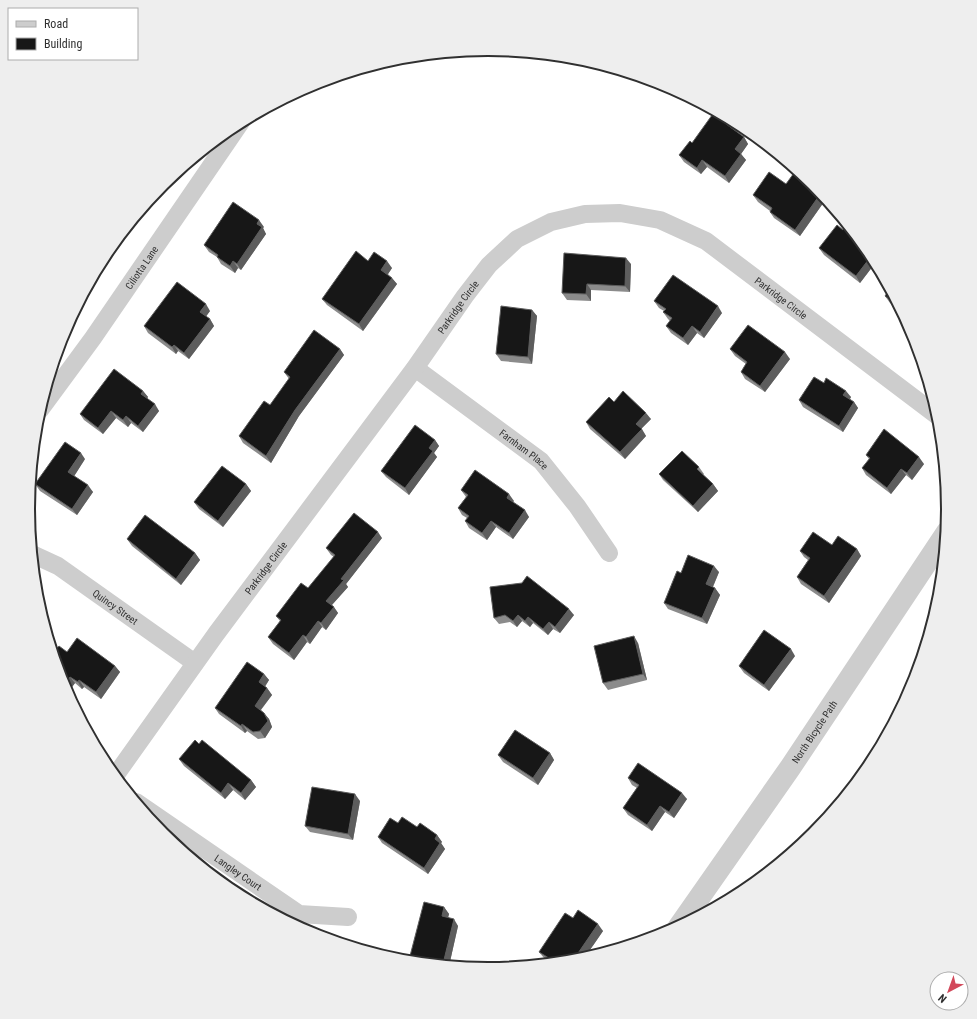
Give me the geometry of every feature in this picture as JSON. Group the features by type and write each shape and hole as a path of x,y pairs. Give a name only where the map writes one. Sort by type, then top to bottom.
{"street":[{"name":"Ciliotta Lane","path":"49,398 93,338 231,136"},
{"name":"Parkridge Circle","path":"118,771 195,663 415,368 465,296 490,265 517,239 551,222 585,214 620,213 660,220 706,241 931,410"},
{"name":"Farnham Place","path":"415,368 541,461 577,506 609,553"},
{"name":"North Bicycle Path","path":"685,918 794,761 941,541"},
{"name":"Quincy Street","path":"38,557 58,566 195,663"},
{"name":"Langley Court","path":"151,813 299,914 348,917"}],"building":[{"path":"712,115 744,137 735,149 741,154 725,176 702,160 697,168 679,155 690,141 692,143"},
{"path":"769,172 786,184 793,174 818,198 795,230 770,212 772,208 753,195"},
{"path":"233,202 259,220 257,224 262,227 237,264 233,261 230,266 204,245"},
{"path":"837,225 843,230 844,228 868,261 856,276 819,248"},
{"path":"356,251 368,261 374,252 387,261 381,270 392,278 359,324 322,299"},
{"path":"564,253 626,258 625,286 587,284 586,294 562,293"},
{"path":"673,275 718,306 700,332 692,326 683,338 666,326 672,318 663,312 666,309 654,301"},
{"path":"177,282 206,304 200,312 210,319 184,353 174,345 172,347 144,326"},
{"path":"501,306 532,310 528,357 496,354"},
{"path":"748,325 785,352 760,386 741,372 747,362 730,349"},
{"path":"314,330 340,349 295,410 266,456 239,436 264,401 270,405 290,377 284,372"},
{"path":"114,369 143,391 141,394 155,404 138,426 126,416 123,420 111,411 98,428 80,414"},
{"path":"814,377 824,383 826,378 846,391 843,395 854,402 839,426 799,400"},
{"path":"623,391 646,413 636,424 642,429 620,452 586,422 609,397 614,402"},
{"path":"415,425 435,440 429,448 433,451 405,488 381,471"},
{"path":"884,429 919,457 907,473 901,469 887,488 862,468 870,458 866,455"},
{"path":"65,442 81,453 68,472 88,485 72,509 36,485"},
{"path":"682,451 699,467 697,469 713,484 693,506 659,474"},
{"path":"222,466 246,484 218,521 194,502"},
{"path":"475,470 509,494 507,498 525,510 509,533 491,521 482,533 465,521 469,516 458,508 468,495 461,490"},
{"path":"354,513 378,532 341,579 344,580 326,601 334,607 321,623 318,621 306,637 303,635 289,653 268,637 281,620 276,616 301,583 308,588 335,555 326,548"},
{"path":"145,515 195,553 176,579 127,539"},
{"path":"813,532 832,545 838,536 857,549 824,596 797,577 810,558 800,551"},
{"path":"688,555 714,566 706,584 715,588 702,618 664,603 677,571 681,573"},
{"path":"527,576 569,609 555,627 549,622 543,629 528,617 525,621 518,615 513,621 505,615 494,618 490,587 522,583"},
{"path":"764,630 791,649 764,685 739,666"},
{"path":"634,636 643,674 603,683 594,646"},
{"path":"77,638 115,666 96,692 79,680 78,682 70,677 68,679 57,648 59,646 67,652"},
{"path":"247,662 264,674 259,682 267,688 255,706 264,713 268,721 260,731 253,732 242,724 241,726 215,708"},
{"path":"515,730 550,753 533,778 498,755"},
{"path":"195,740 199,744 202,740 251,780 241,793 228,783 221,793 179,759"},
{"path":"638,763 682,793 669,812 660,806 647,825 623,808 639,785 628,778"},
{"path":"312,787 355,794 348,834 305,826"},
{"path":"402,817 417,827 420,823 437,835 435,839 440,843 424,868 378,837 390,818 398,823"},
{"path":"424,902 444,907 442,916 454,919 444,960 410,956"},
{"path":"578,910 598,924 578,954 550,959 539,952 565,913 573,918"}]}
